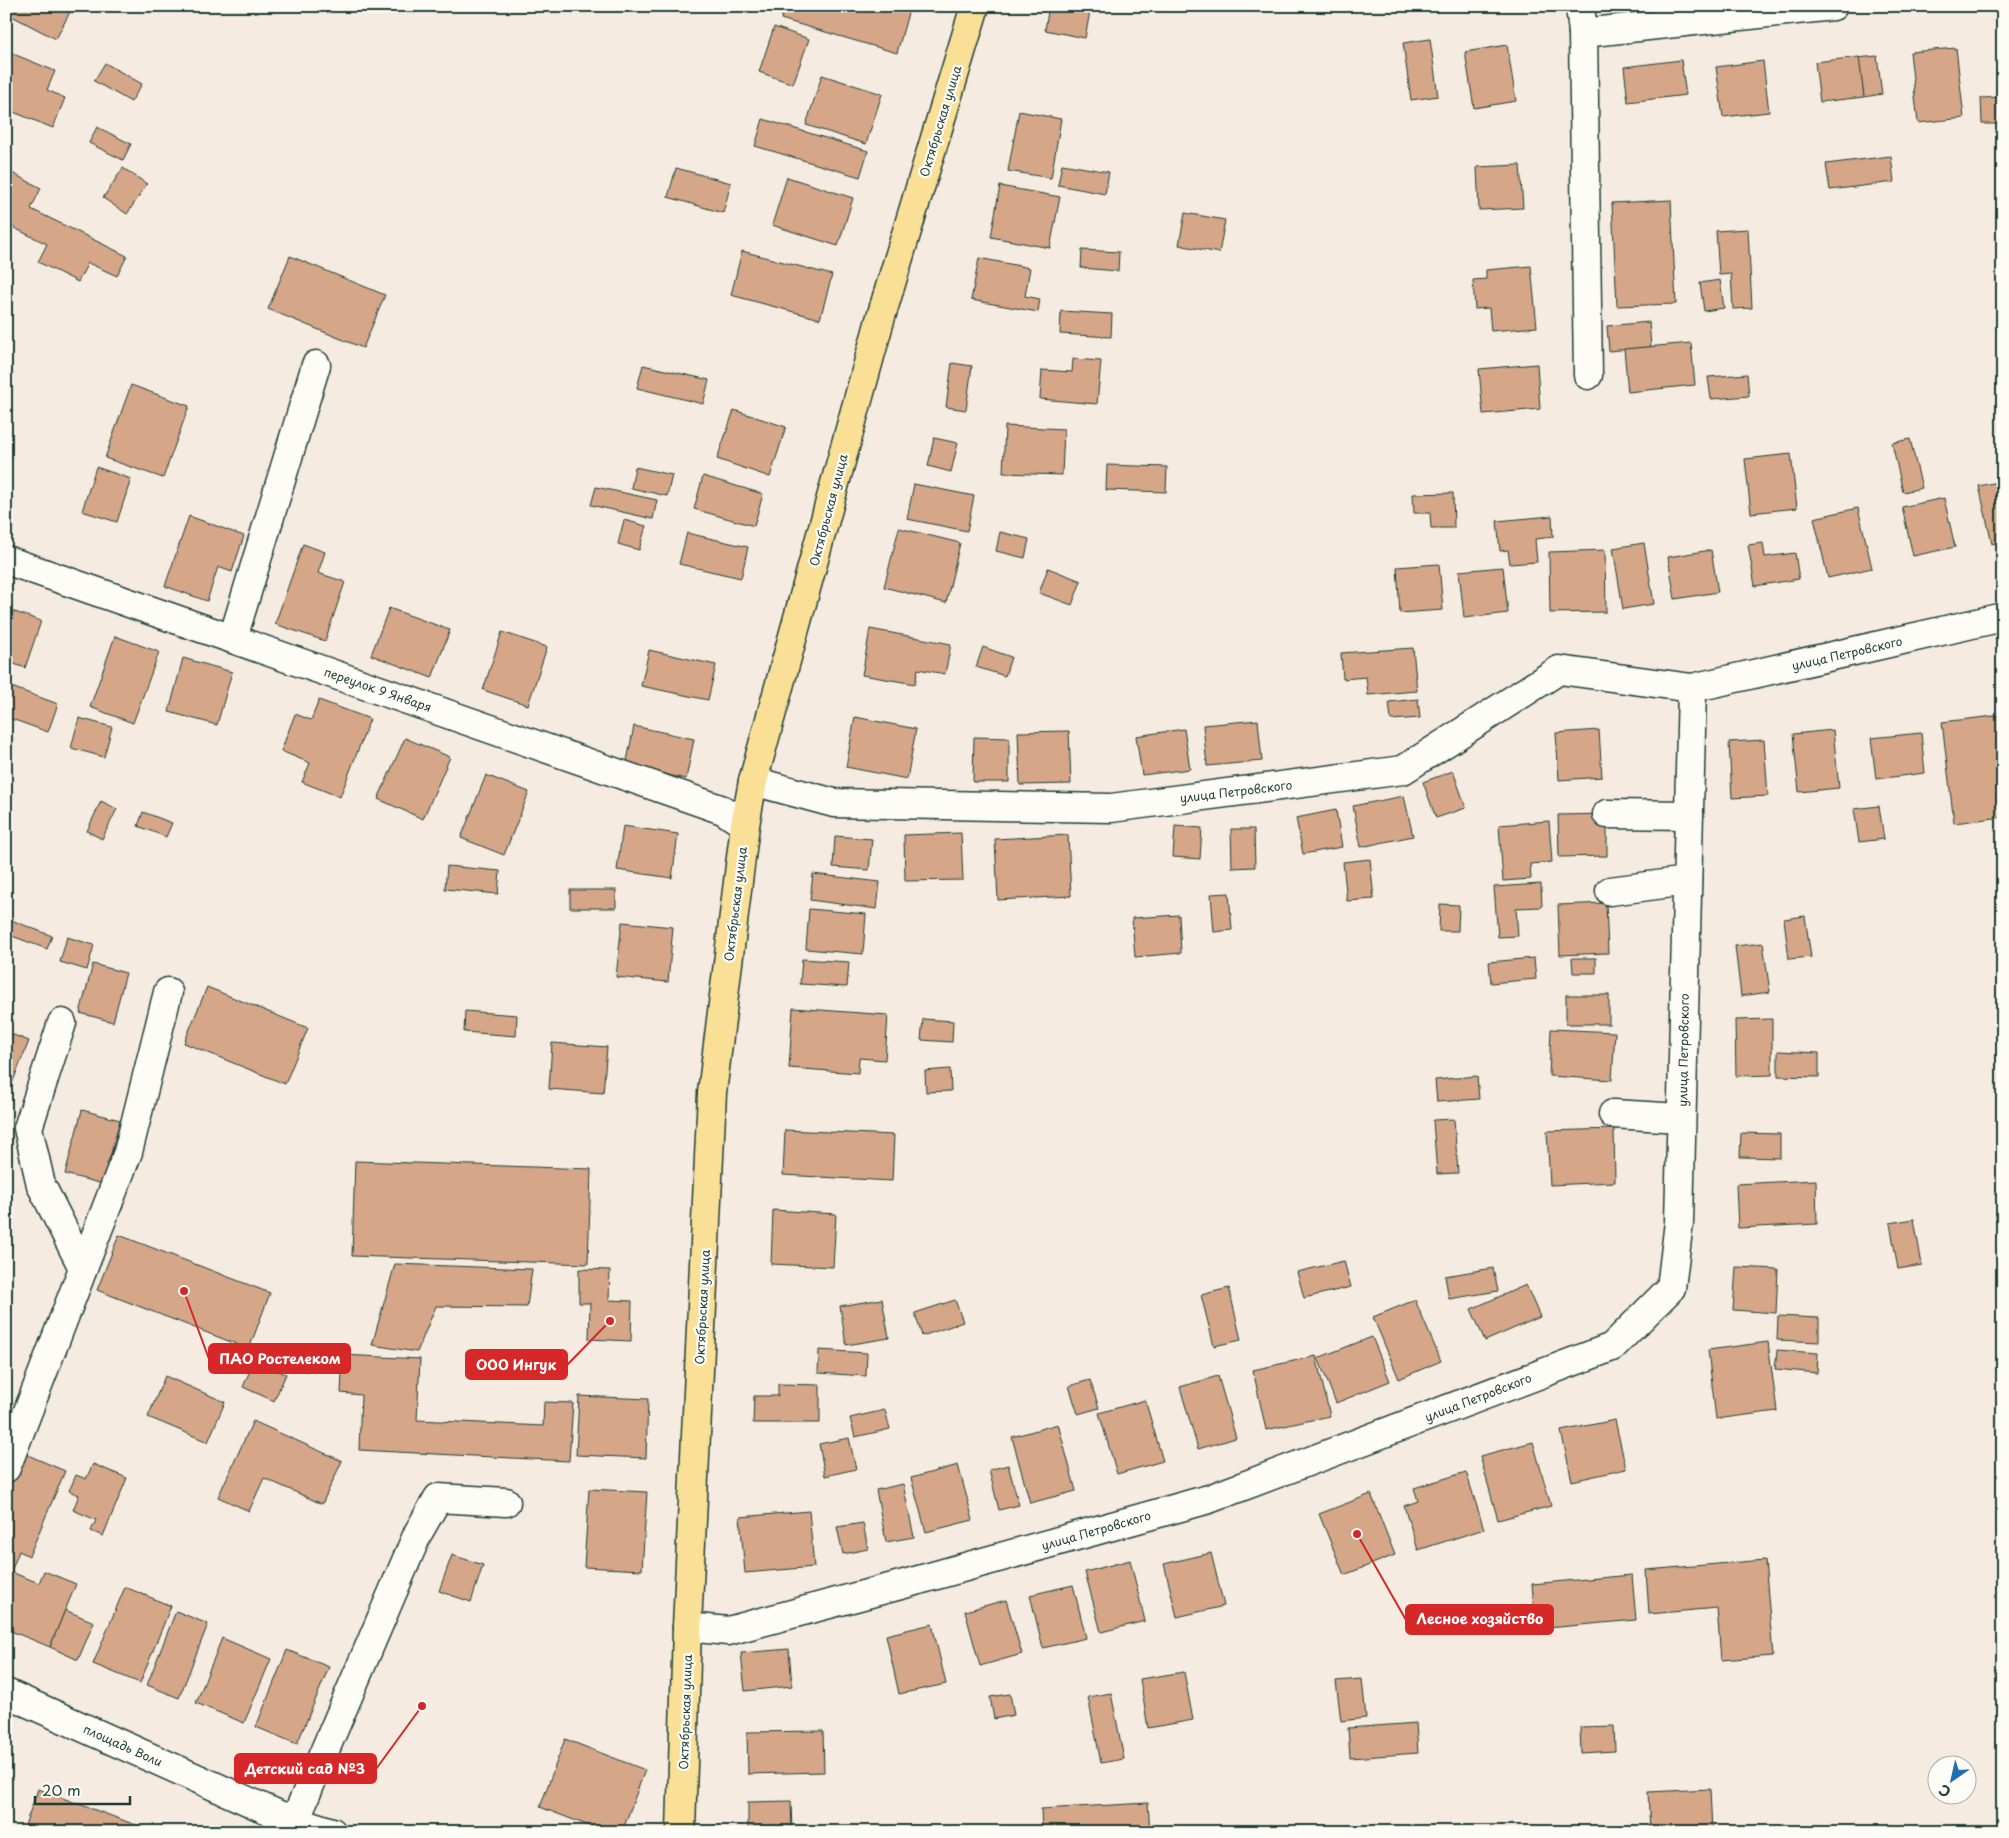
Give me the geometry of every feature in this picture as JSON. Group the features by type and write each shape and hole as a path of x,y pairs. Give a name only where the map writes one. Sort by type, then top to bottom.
{"main road":[{"name":"Октябрьская улица","path":"682,1832 687,1628 712,1093 745,825 753,781 880,320 975,6"}],"street":[{"path":"1580,6 1583,33 1588,375"},
{"path":"1583,33 1833,6"},
{"path":"233,638 316,365"},
{"name":"переулок 9 Января","path":"6,560 723,810 745,825"},
{"name":"улица Петровского","path":"753,781 834,803 1110,808 1403,770 1559,670 1692,688 2003,617"},
{"name":"улица Петровского","path":"687,1628 728,1631 1209,1499 1612,1347 1671,1288 1679,1222 1692,688"},
{"path":"1607,814 1689,816"},
{"path":"1610,891 1687,881"},
{"path":"6,1468 128,1152 168,992"},
{"path":"62,1023 28,1128 41,1185 84,1268"},
{"path":"1613,1114 1681,1118"},
{"path":"283,1822 418,1533 438,1498 506,1502"},
{"name":"площадь Воли","path":"6,1693 283,1822 332,1832"}],"building":[{"path":"6,6 73,6 56,39 6,13"},
{"path":"785,6 822,6 843,12 845,6 910,6 897,53 781,19"},
{"path":"1049,6 1091,6 1085,38 1045,30"},
{"path":"774,27 809,39 793,84 759,72"},
{"path":"1430,39 1438,96 1411,100 1403,43"},
{"path":"1507,45 1516,101 1474,108 1465,52"},
{"path":"1956,48 1964,118 1918,123 1910,52"},
{"path":"6,51 55,71 47,90 65,98 53,128 6,109"},
{"path":"1877,56 1882,94 1864,97 1858,58"},
{"path":"1859,57 1864,97 1820,102 1815,62"},
{"path":"1681,60 1686,95 1628,102 1624,67"},
{"path":"1763,61 1769,112 1723,117 1716,67"},
{"path":"105,63 142,84 131,102 94,81"},
{"path":"822,75 882,94 866,144 806,125"},
{"path":"2002,97 2003,124 1982,124 1981,98"},
{"path":"1019,111 1061,119 1051,178 1008,171"},
{"path":"763,119 868,151 860,177 755,146"},
{"path":"97,127 131,144 123,160 89,143"},
{"path":"1891,156 1894,182 1830,190 1826,164"},
{"path":"1062,164 1109,172 1105,194 1058,185"},
{"path":"1520,165 1523,208 1479,210 1477,167"},
{"path":"123,168 147,184 127,214 103,198"},
{"path":"676,168 731,183 723,213 668,197"},
{"path":"10,172 41,188 31,209 127,256 117,276 88,263 78,282 38,262 47,244 6,224 6,179"},
{"path":"787,177 853,198 838,246 772,225"},
{"path":"1000,186 1060,197 1050,248 991,237"},
{"path":"1671,200 1676,304 1617,306 1612,203"},
{"path":"1185,213 1225,220 1219,253 1179,245"},
{"path":"1748,229 1752,308 1733,309 1731,274 1719,275 1716,231"},
{"path":"1082,250 1119,252 1118,271 1081,268"},
{"path":"742,251 832,275 820,319 731,295"},
{"path":"290,256 385,295 363,348 268,309"},
{"path":"979,258 1030,268 1025,296 1040,299 1038,312 971,300"},
{"path":"1531,266 1537,327 1491,331 1489,308 1475,309 1473,280 1486,279 1486,270"},
{"path":"1720,280 1724,308 1704,311 1700,283"},
{"path":"1061,311 1112,314 1111,337 1060,334"},
{"path":"1649,322 1651,347 1609,351 1607,326"},
{"path":"1691,343 1695,385 1628,392 1624,349"},
{"path":"1073,359 1101,361 1097,404 1040,399 1042,370 1072,372"},
{"path":"952,363 972,366 966,410 946,407"},
{"path":"1537,364 1540,409 1483,414 1479,369"},
{"path":"643,365 709,380 703,404 637,388"},
{"path":"1747,374 1749,396 1711,399 1708,377"},
{"path":"131,385 189,406 163,478 105,458"},
{"path":"734,410 786,427 770,477 717,459"},
{"path":"1005,426 1064,429 1062,475 1003,473"},
{"path":"934,438 958,443 951,472 928,466"},
{"path":"1910,439 1922,488 1903,492 1892,443"},
{"path":"1791,454 1797,508 1751,513 1745,459"},
{"path":"1107,465 1167,467 1166,492 1106,490"},
{"path":"96,467 131,479 117,522 82,511"},
{"path":"635,467 672,475 667,496 631,488"},
{"path":"703,476 763,494 754,526 694,509"},
{"path":"2003,481 2003,541 1992,544 1979,486"},
{"path":"914,484 974,496 967,531 907,519"},
{"path":"596,487 657,500 653,519 591,505"},
{"path":"1453,493 1454,528 1431,528 1430,513 1414,513 1413,494"},
{"path":"1944,498 1955,547 1913,556 1902,507"},
{"path":"1858,508 1872,568 1828,578 1814,518"},
{"path":"189,516 244,536 232,572 218,567 207,601 165,586"},
{"path":"1552,516 1553,537 1535,539 1537,562 1510,564 1508,550 1500,551 1497,521"},
{"path":"624,520 646,526 639,550 618,544"},
{"path":"899,528 960,543 946,603 884,587"},
{"path":"1000,532 1029,539 1025,558 996,551"},
{"path":"687,533 748,547 741,578 679,564"},
{"path":"1644,543 1654,604 1623,609 1613,548"},
{"path":"1763,543 1765,557 1795,553 1799,579 1755,586 1748,545"},
{"path":"303,544 325,552 318,573 345,582 325,641 275,624"},
{"path":"1605,550 1606,612 1550,613 1549,552"},
{"path":"1711,550 1718,592 1675,599 1668,557"},
{"path":"1439,564 1443,610 1400,613 1397,567"},
{"path":"1503,567 1508,613 1464,618 1459,571"},
{"path":"1048,568 1081,581 1072,605 1039,593"},
{"path":"389,608 450,630 432,678 371,655"},
{"path":"6,609 41,621 25,668 6,661"},
{"path":"870,629 951,644 945,674 918,669 915,684 862,675"},
{"path":"502,632 547,647 528,705 483,690"},
{"path":"115,636 159,652 133,723 90,707"},
{"path":"983,647 1011,657 1005,676 976,667"},
{"path":"1413,648 1417,691 1368,695 1366,677 1343,679 1341,653"},
{"path":"649,650 716,665 708,700 641,686"},
{"path":"183,658 232,672 217,725 169,712"},
{"path":"6,685 58,704 48,732 6,717"},
{"path":"1418,699 1420,718 1391,720 1389,702"},
{"path":"319,700 370,719 340,797 302,782 310,763 281,751 295,714 311,720"},
{"path":"2003,715 2003,817 1954,823 1942,722"},
{"path":"855,717 916,729 907,779 846,767"},
{"path":"79,718 112,727 104,757 71,748"},
{"path":"1258,720 1262,761 1207,766 1203,725"},
{"path":"634,726 694,739 686,779 626,766"},
{"path":"1184,729 1190,769 1142,775 1136,736"},
{"path":"1599,730 1602,777 1559,780 1556,733"},
{"path":"1833,730 1839,788 1799,792 1793,734"},
{"path":"1069,731 1071,784 1020,785 1018,732"},
{"path":"1921,733 1925,773 1876,779 1871,738"},
{"path":"974,737 1009,738 1009,782 973,782"},
{"path":"405,738 450,757 423,819 378,799"},
{"path":"1764,740 1768,796 1732,798 1729,742"},
{"path":"1453,771 1466,808 1436,818 1423,782"},
{"path":"486,775 529,792 504,855 461,838"},
{"path":"1404,796 1413,836 1361,847 1353,806"},
{"path":"101,801 117,809 102,839 87,831"},
{"path":"1879,806 1884,839 1859,842 1854,809"},
{"path":"1336,810 1342,847 1303,854 1296,818"},
{"path":"143,812 172,823 166,837 138,826"},
{"path":"1607,814 1607,856 1559,857 1558,815"},
{"path":"1549,821 1552,862 1530,864 1531,879 1503,881 1499,825"},
{"path":"623,826 678,834 672,878 617,870"},
{"path":"1175,826 1202,828 1200,859 1173,857"},
{"path":"1231,829 1254,829 1255,867 1232,868"},
{"path":"961,833 963,880 905,881 904,835"},
{"path":"1068,835 1071,896 998,900 995,839"},
{"path":"835,836 872,839 869,870 833,867"},
{"path":"1370,859 1374,899 1347,901 1343,862"},
{"path":"447,866 500,871 498,894 445,889"},
{"path":"813,874 880,882 877,909 810,900"},
{"path":"1541,884 1542,907 1516,908 1518,936 1498,937 1494,887"},
{"path":"570,890 616,890 616,908 570,908"},
{"path":"1229,893 1232,930 1214,932 1211,894"},
{"path":"1606,903 1608,953 1560,955 1558,905"},
{"path":"1440,904 1459,905 1458,931 1439,931"},
{"path":"809,909 866,914 863,954 806,949"},
{"path":"1179,915 1181,953 1135,957 1132,918"},
{"path":"1805,916 1811,957 1789,959 1784,919"},
{"path":"6,918 52,936 47,949 12,936 6,952"},
{"path":"622,922 673,927 668,982 616,977"},
{"path":"67,937 94,945 87,970 60,962"},
{"path":"1763,943 1770,992 1741,996 1735,946"},
{"path":"1534,958 1536,979 1491,983 1489,962"},
{"path":"1572,958 1596,958 1596,973 1573,973"},
{"path":"802,959 849,962 847,987 800,984"},
{"path":"93,964 126,973 113,1022 80,1013"},
{"path":"207,987 308,1028 285,1084 184,1043"},
{"path":"1566,995 1609,995 1609,1024 1566,1024"},
{"path":"793,1008 888,1015 885,1060 859,1058 858,1073 789,1068"},
{"path":"465,1011 517,1015 516,1036 464,1032"},
{"path":"923,1019 953,1021 952,1042 921,1040"},
{"path":"1772,1019 1772,1075 1736,1076 1735,1020"},
{"path":"1551,1029 1615,1032 1612,1080 1549,1076"},
{"path":"6,1032 29,1041 6,1099"},
{"path":"552,1043 607,1047 603,1093 549,1089"},
{"path":"1778,1051 1819,1053 1819,1077 1778,1076"},
{"path":"950,1069 951,1091 926,1092 925,1071"},
{"path":"1477,1076 1479,1099 1437,1102 1435,1080"},
{"path":"82,1110 120,1120 103,1184 65,1174"},
{"path":"1454,1119 1458,1173 1437,1174 1433,1120"},
{"path":"1614,1129 1615,1182 1550,1185 1547,1131"},
{"path":"785,1130 894,1135 892,1181 783,1175"},
{"path":"1741,1133 1780,1134 1780,1158 1740,1157"},
{"path":"355,1161 591,1169 588,1264 352,1256"},
{"path":"1816,1180 1817,1224 1738,1228 1736,1184"},
{"path":"773,1210 836,1214 833,1267 771,1264"},
{"path":"1914,1219 1922,1265 1898,1269 1890,1223"},
{"path":"119,1235 270,1293 249,1349 97,1290"},
{"path":"1344,1261 1351,1287 1304,1298 1297,1272"},
{"path":"395,1264 532,1269 527,1307 436,1306 417,1352 372,1345"},
{"path":"1736,1267 1778,1269 1776,1313 1733,1310"},
{"path":"1493,1268 1498,1291 1449,1299 1445,1276"},
{"path":"579,1269 610,1270 609,1300 632,1301 631,1341 589,1339 590,1303 579,1303"},
{"path":"1526,1285 1540,1317 1485,1341 1471,1309"},
{"path":"1229,1288 1241,1340 1214,1346 1201,1295"},
{"path":"882,1299 889,1338 846,1345 840,1306"},
{"path":"955,1300 963,1322 922,1336 915,1313"},
{"path":"1415,1300 1441,1361 1399,1379 1373,1317"},
{"path":"1778,1316 1819,1318 1819,1342 1777,1340"},
{"path":"1372,1337 1390,1381 1336,1403 1318,1358"},
{"path":"1768,1342 1777,1411 1716,1419 1708,1350"},
{"path":"819,1350 867,1353 866,1376 818,1373"},
{"path":"1777,1350 1818,1353 1817,1373 1775,1369"},
{"path":"343,1355 420,1359 417,1420 543,1426 544,1402 573,1403 569,1461 359,1450 361,1395 341,1393"},
{"path":"1316,1356 1330,1416 1266,1430 1253,1370"},
{"path":"254,1361 286,1374 274,1401 243,1387"},
{"path":"165,1376 225,1402 208,1442 148,1417"},
{"path":"1218,1376 1236,1438 1198,1449 1180,1387"},
{"path":"1090,1380 1099,1408 1078,1414 1069,1386"},
{"path":"778,1384 820,1385 820,1423 753,1423 754,1396 778,1396"},
{"path":"579,1396 648,1399 646,1458 576,1455"},
{"path":"1145,1400 1163,1461 1117,1474 1099,1413"},
{"path":"885,1410 890,1429 855,1437 850,1418"},
{"path":"1615,1420 1626,1469 1572,1481 1561,1431"},
{"path":"253,1421 342,1461 322,1504 264,1478 249,1511 218,1497"},
{"path":"1058,1424 1076,1491 1030,1503 1012,1437"},
{"path":"849,1438 856,1469 825,1476 819,1444"},
{"path":"1533,1442 1551,1506 1498,1520 1480,1456"},
{"path":"23,1453 65,1471 29,1556 19,1551 11,1572 39,1583 44,1571 76,1584 50,1647 6,1629 6,1493"},
{"path":"93,1464 127,1478 103,1536 91,1531 96,1520 73,1510 79,1495 69,1491 76,1475 86,1479"},
{"path":"958,1465 973,1520 926,1532 911,1478"},
{"path":"1008,1465 1019,1505 999,1510 989,1470"},
{"path":"1466,1472 1484,1529 1418,1550 1404,1506 1418,1501 1414,1488"},
{"path":"903,1484 914,1537 886,1542 876,1490"},
{"path":"589,1489 647,1492 642,1570 584,1567"},
{"path":"1371,1494 1395,1555 1344,1575 1319,1514"},
{"path":"809,1511 814,1567 745,1573 740,1517"},
{"path":"863,1523 868,1549 843,1554 837,1527"},
{"path":"1211,1553 1224,1606 1177,1617 1164,1564"},
{"path":"452,1555 483,1565 471,1602 439,1591"},
{"path":"1130,1560 1145,1621 1101,1632 1085,1572"},
{"path":"1765,1560 1773,1656 1721,1660 1717,1608 1649,1614 1646,1570"},
{"path":"1632,1575 1636,1620 1536,1629 1532,1584"},
{"path":"1073,1585 1086,1638 1043,1648 1030,1595"},
{"path":"125,1587 171,1606 140,1683 93,1664"},
{"path":"1006,1600 1022,1654 980,1666 965,1611"},
{"path":"65,1610 94,1622 78,1660 50,1647"},
{"path":"176,1611 208,1624 179,1698 147,1685"},
{"path":"932,1624 946,1684 899,1694 886,1635"},
{"path":"222,1638 271,1659 244,1723 196,1703"},
{"path":"789,1649 792,1686 745,1691 741,1653"},
{"path":"287,1650 329,1667 297,1744 256,1727"},
{"path":"1184,1672 1193,1720 1148,1728 1140,1679"},
{"path":"1362,1679 1366,1718 1341,1721 1336,1681"},
{"path":"1111,1693 1124,1759 1101,1763 1088,1697"},
{"path":"1010,1694 1014,1715 994,1719 990,1697"},
{"path":"1416,1723 1418,1753 1350,1758 1348,1728"},
{"path":"1614,1726 1615,1751 1581,1753 1580,1727"},
{"path":"823,1731 824,1772 748,1774 747,1732"},
{"path":"565,1739 645,1770 622,1832 605,1832 540,1807"},
{"path":"38,1789 155,1832 43,1832 25,1825"},
{"path":"1710,1789 1712,1832 1650,1832 1648,1792"},
{"path":"791,1801 792,1832 748,1832 748,1802"},
{"path":"1148,1803 1150,1832 1042,1832 1041,1809"}],"place":[{"name":"ПАО Ростелеком","path":"184,1291"},
{"name":"ООО Ингук","path":"610,1321"},
{"name":"Лесное хозяйство","path":"1357,1534"},
{"name":"Детский сад №3","path":"422,1706"}]}
